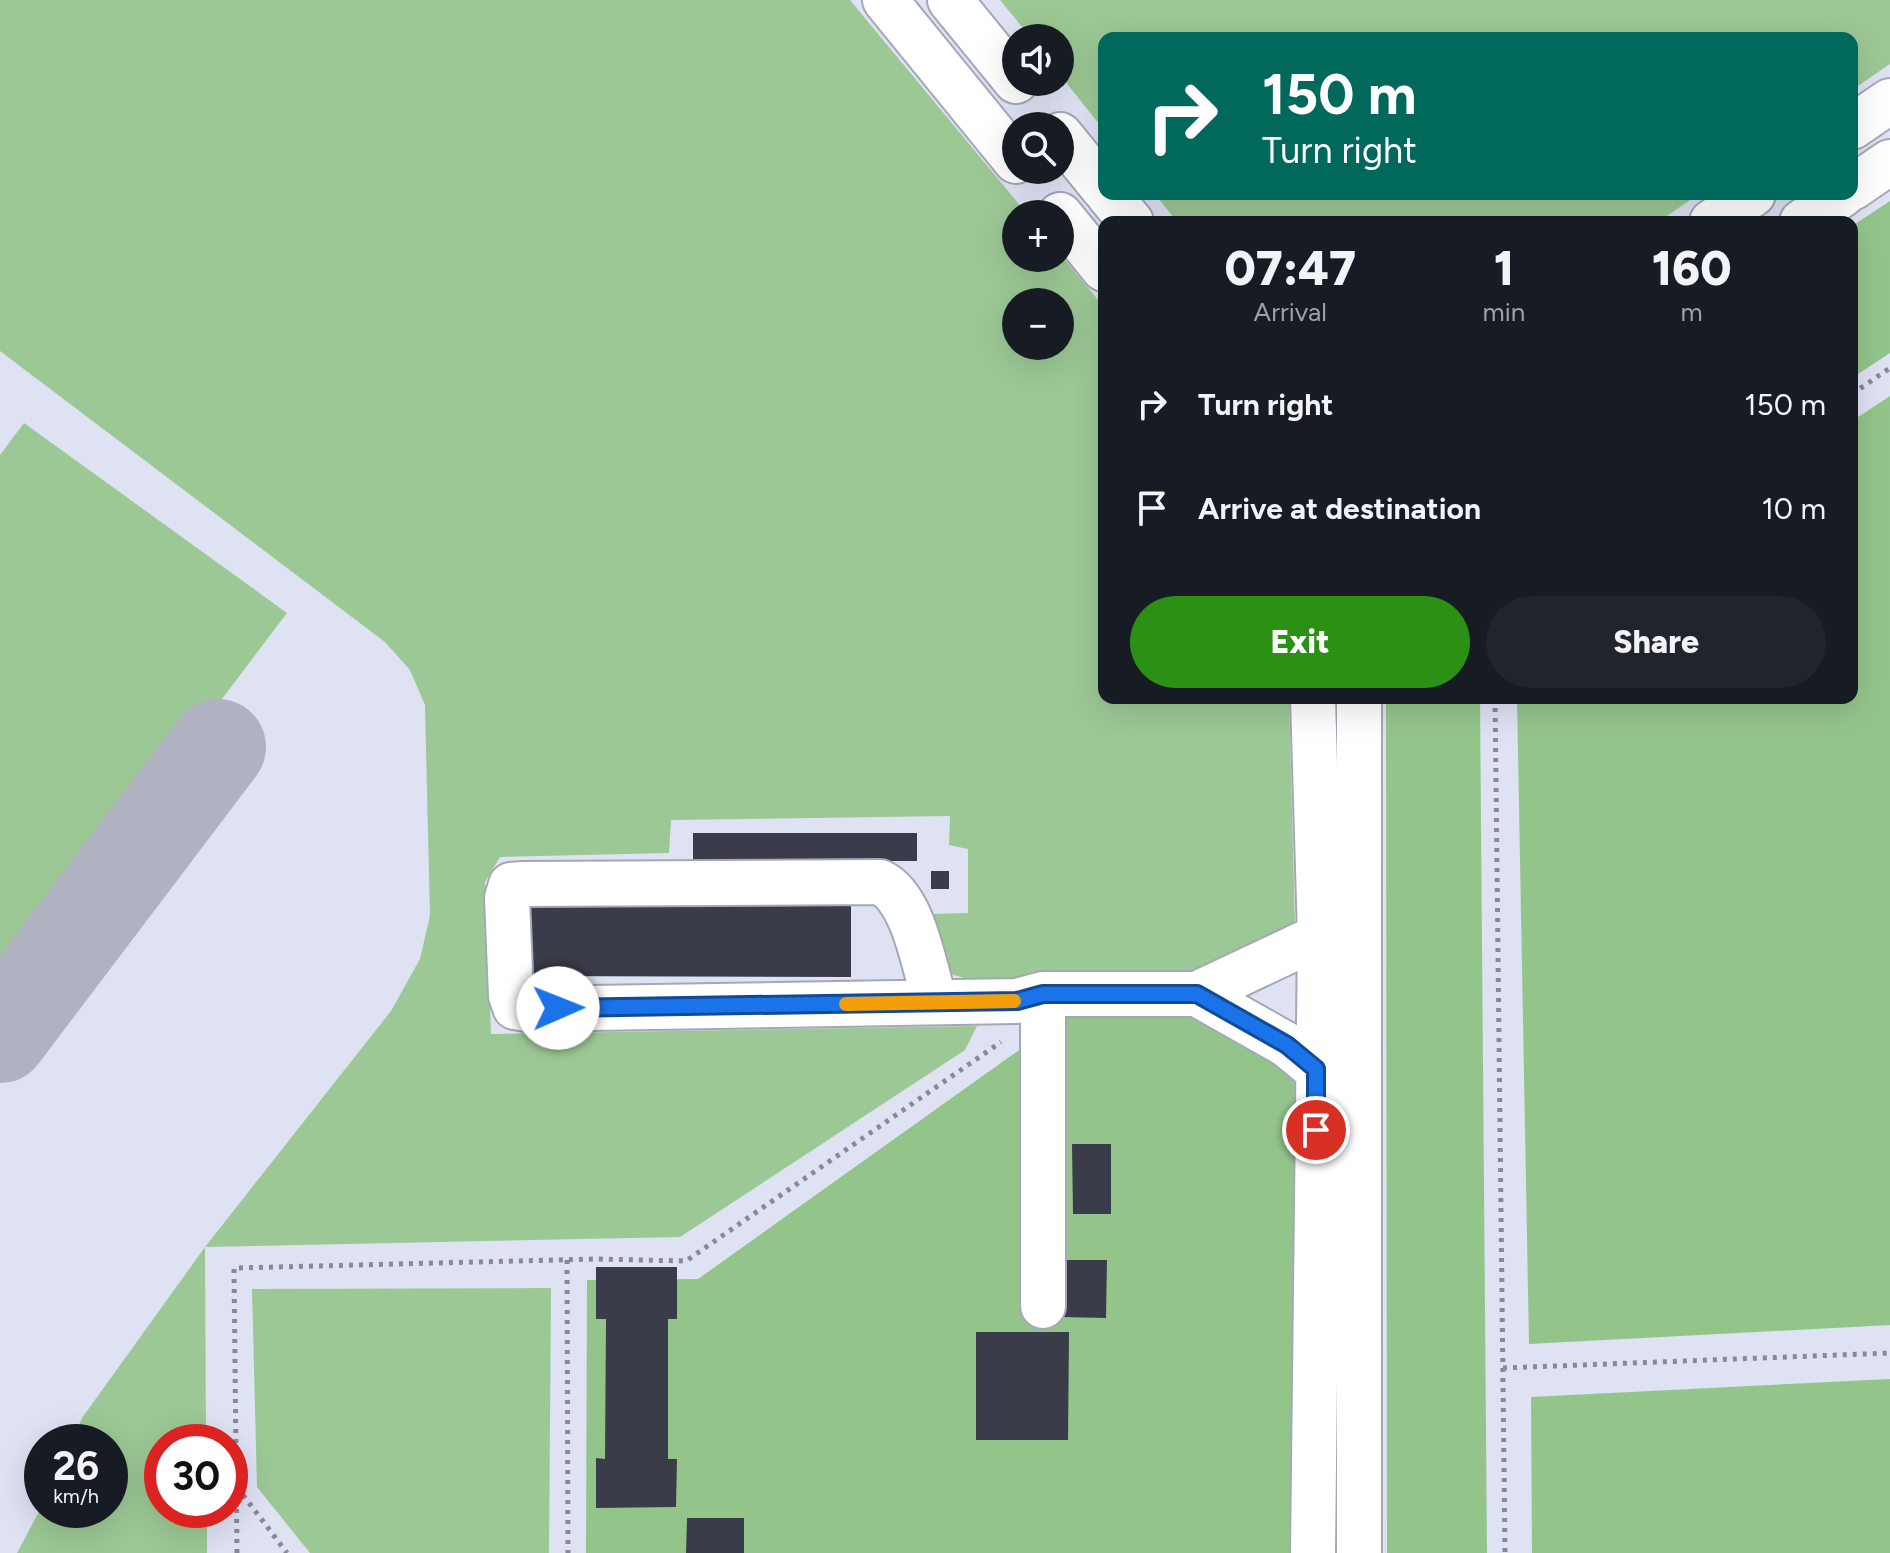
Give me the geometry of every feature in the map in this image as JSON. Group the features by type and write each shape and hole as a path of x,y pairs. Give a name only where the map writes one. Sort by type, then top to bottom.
{"street":[{"path":"885,0 1002,144"},
{"path":"950,0 1002,65"},
{"path":"1027,96 1041,112"},
{"path":"1858,123 1890,101"},
{"path":"1074,152 1098,182"},
{"path":"1858,184 1890,162"},
{"path":"1035,184 1049,200"},
{"path":"1113,200 1126,216"},
{"path":"1721,216 1744,200"},
{"path":"1811,216 1834,200"},
{"path":"1074,232 1098,262"},
{"path":"1314,704 1339,932 1359,1553"},
{"path":"1313,1553 1316,1069 1339,932 1358,704"},
{"path":"935,1002 905,907 895,889 880,882 523,884 511,885 507,898 511,996 515,1007 935,1002 1197,994 1339,932"},
{"path":"1197,994 1287,1045 1316,1069"},
{"path":"1030,998 1043,1306"}],"path":[{"path":"1858,390 1890,368"},
{"path":"1495,704 1505,1553"},
{"path":"235,1424 234,1268 567,1260 686,1261 970,1066 1007,1036 1030,998"},
{"path":"567,1260 568,1553"},
{"path":"1503,1368 1890,1353"},
{"path":"248,1502 287,1553"},
{"path":"237,1528 237,1553"}],"green space":[{"path":"0,0 850,0 1015,200 1002,200 1002,272 1074,271 1098,300 1098,704 1289,704 1295,927 1195,972 1041,971 1011,979 970,980 951,974 932,914 968,913 968,849 949,845 950,816 671,820 669,853 500,857 485,882 491,1034 977,1026 965,1050 680,1237 205,1247 391,1011 420,959 430,916 425,705 410,670 385,642 0,351"},
{"path":"1000,0 1890,0 1890,64 1858,86 1858,32 1098,32 1098,122 1074,92 1074,24 1020,24"},
{"path":"1160,200 1690,200 1667,216 1172,216"},
{"path":"1890,201 1890,353 1858,374 1858,222"},
{"path":"1890,396 1890,1325 1529,1344 1517,704 1858,704 1858,417"},
{"path":"24,423 287,613 0,992 0,455"},
{"path":"1386,704 1480,704 1487,1553 1387,1553"},
{"path":"1196,1017 1295,1075 1290,1553 586,1553 587,1280 698,1279 1064,1018"},
{"path":"205,1247 206,1424 144,1424 144,1528 207,1528 207,1553 17,1553 30,1528 128,1528 128,1424 79,1424"},
{"path":"551,1288 549,1553 310,1553 257,1487 252,1289"},
{"path":"1890,1379 1890,1553 1532,1553 1531,1397"}],"building":[{"path":"693,833 917,833 917,861 693,861"},
{"path":"931,871 949,871 949,889 931,889"},
{"path":"526,900 851,900 851,977 526,976"},
{"path":"1072,1144 1111,1144 1111,1214 1073,1214"},
{"path":"1063,1260 1107,1260 1106,1318 1063,1317"},
{"path":"596,1267 677,1267 677,1319 668,1319 668,1459 677,1459 676,1507 596,1508 596,1458 605,1459 606,1319 596,1319"},
{"path":"976,1332 1069,1332 1068,1440 976,1440"},
{"path":"687,1518 744,1518 744,1553 686,1553"}],"taxiway":[{"path":"0,1035 218,747"}],"slow traffic":[{"path":"846,1004 1014,1001"}],"route":[{"path":"558,1008 1017,1001 1043,994 1197,994 1287,1045 1316,1069 1316,1130"}]}
